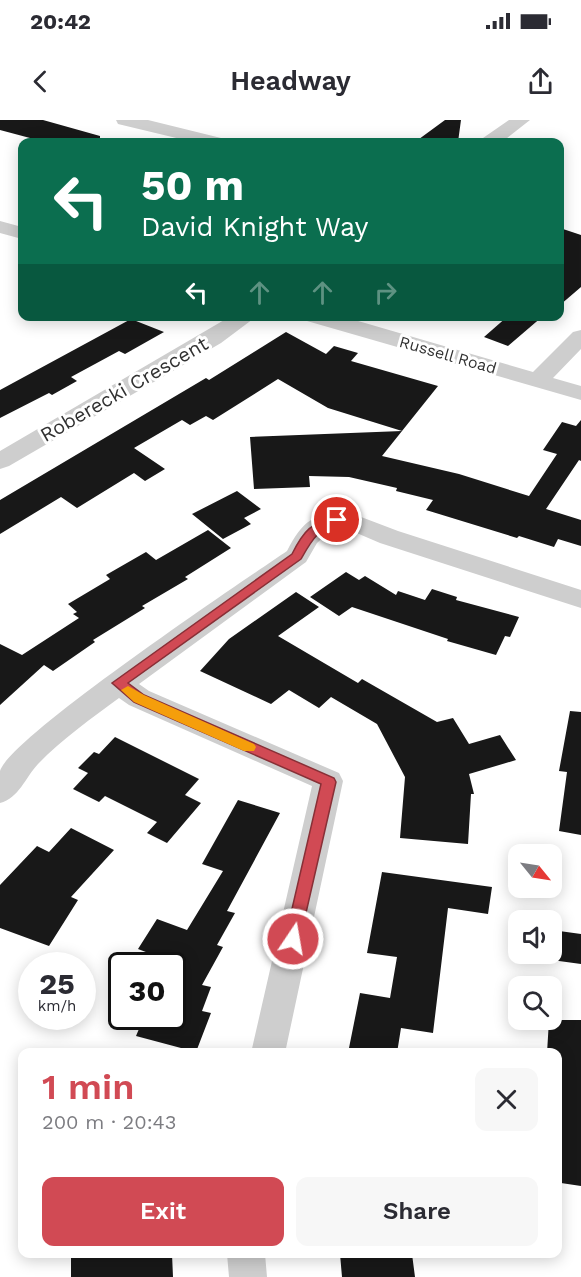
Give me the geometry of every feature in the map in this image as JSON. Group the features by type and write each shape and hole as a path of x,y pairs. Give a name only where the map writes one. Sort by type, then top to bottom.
{"street":[{"path":"125,120 198,138"},
{"path":"496,138 521,120"},
{"path":"0,227 18,232"},
{"name":"Roberecki Crescent","path":"0,460 213,338 238,321"},
{"name":"Russell Road","path":"332,321 581,393"},
{"path":"538,381 551,364 581,337"},
{"path":"0,792 28,756 80,712 297,556 311,532 327,521 348,520 389,537 581,599"},
{"path":"119,683 139,698 328,782 269,1048"},
{"path":"246,1258 248,1277"}],"building":[{"path":"0,120 43,120 100,136 100,138 30,138 0,130"},
{"path":"445,120 461,120 459,138 420,138"},
{"path":"564,229 581,235 581,287 564,302"},
{"path":"127,321 136,321 164,332 125,354 119,351 71,377 77,381 0,418 0,390"},
{"path":"502,321 537,321 508,346 484,337"},
{"path":"286,332 326,354 334,346 358,353 351,361 438,386 402,431 328,408 278,379 213,420 206,416 190,425 182,420 134,448 165,469 145,481 134,473 77,508 61,497 0,534 0,500 206,378 209,380"},
{"path":"581,420 581,461 579,460 546,509 581,520 581,546 558,539 554,547 519,536 517,538 426,510 433,500 396,491 397,488 349,477 309,476 310,487 254,489 250,437 402,431 382,456 459,474 529,496 557,454 543,450 562,422 576,426"},
{"path":"237,491 261,509 244,518 251,524 223,539 192,514"},
{"path":"208,530 231,548 185,577 188,579 142,606 145,608 93,640 95,642 53,671 44,665 0,705 0,644 22,655 79,618 73,614 77,612 68,604 110,579 106,575 146,552 156,560"},
{"path":"346,572 359,580 365,576 396,595 398,591 425,600 432,589 457,597 456,600 519,617 510,637 505,636 496,655 447,641 448,639 352,607 339,616 310,597"},
{"path":"296,592 319,607 278,636 358,683 362,679 437,722 453,718 469,744 500,735 516,760 469,774 474,794 471,794 468,844 400,838 405,777 377,724 331,697 319,708 289,690 271,704 200,671 229,639"},
{"path":"570,711 581,712 581,835 559,831 567,772 559,771"},
{"path":"115,737 199,779 185,795 201,803 167,843 147,833 157,822 105,796 99,802 73,789 88,773 78,768 94,752 99,754"},
{"path":"238,800 280,813 227,911 235,913 217,945 223,947 202,985 211,987 202,1011 211,1013 198,1048 181,1048 136,1036 139,1030 186,1030 186,952 146,952 138,949 157,919 187,930 223,871 202,864"},
{"path":"71,828 114,850 71,897 78,900 49,946 0,928 0,885 37,846 49,852"},
{"path":"382,872 492,887 488,914 448,908 433,1033 401,1028 398,1048 349,1048 360,993 390,998 397,957 367,953"},
{"path":"562,931 581,934 581,964 562,961"},
{"path":"562,1020 581,1020 581,1186 562,1183 562,1048 547,1048 548,1030 562,1030"},
{"path":"71,1258 172,1258 173,1277 71,1277"},
{"path":"340,1258 413,1258 415,1277 342,1277"}],"slow traffic":[{"path":"128,690 139,698 249,747"}],"route":[{"path":"293,939 328,782 139,698 119,683 297,556 306,539 319,525 337,520"}]}
